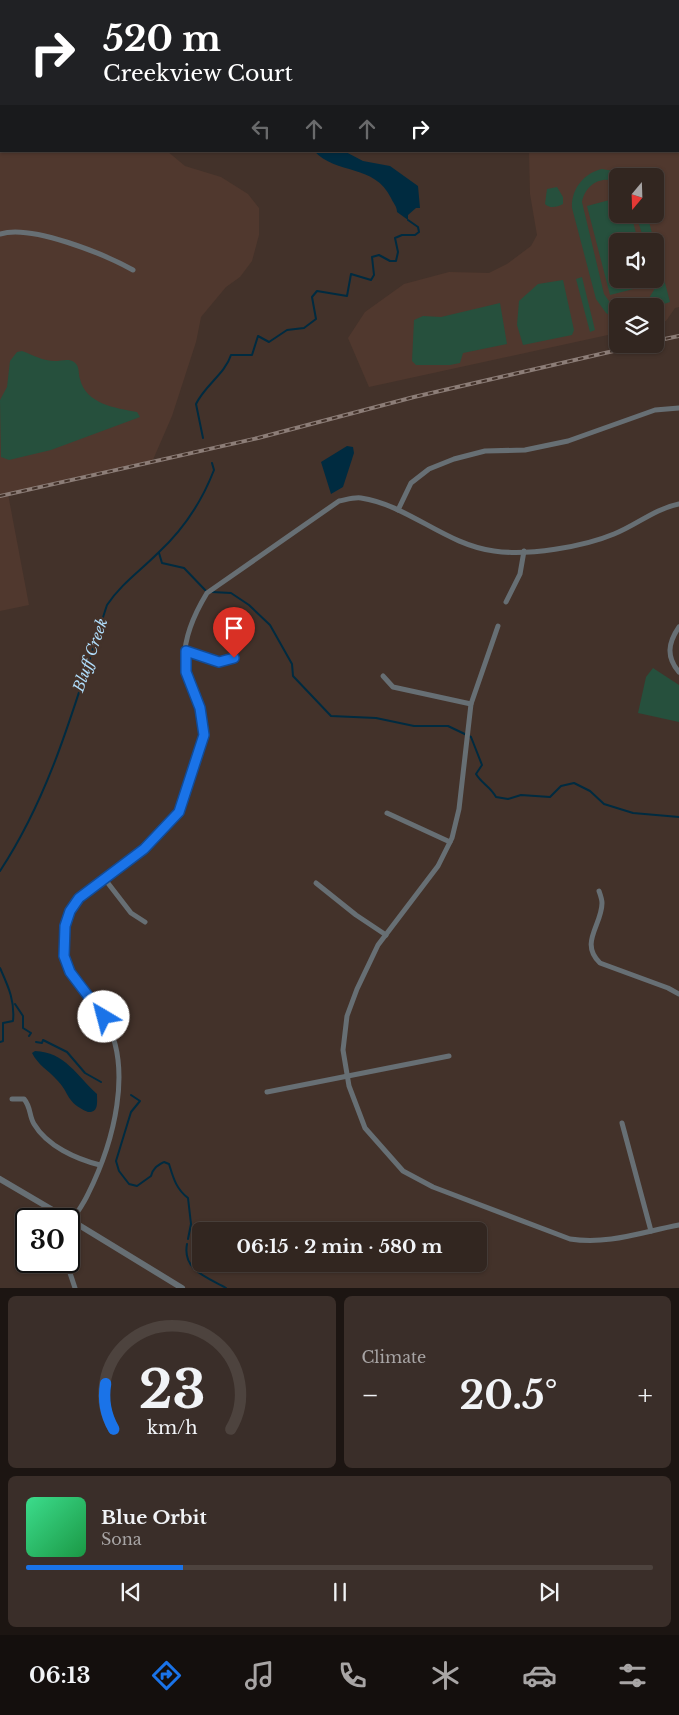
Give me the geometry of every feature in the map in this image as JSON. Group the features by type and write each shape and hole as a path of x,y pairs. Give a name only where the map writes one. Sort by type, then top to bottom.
{"street":[{"path":"0,234 12,230 40,234 133,270"},
{"path":"398,510 411,483 429,469 454,459 485,451 524,450 568,441 655,410 679,408"},
{"path":"78,1208 88,1195 112,1130 119,1088 117,1048 104,1017 70,972 64,956 65,926 70,911 79,898 144,849 179,812 204,735 200,708 186,672 186,651 194,615 207,594 338,501 360,498 398,510 466,545 496,552 524,551 578,544 614,534 664,507 679,504"},
{"path":"506,602 520,574 524,551"},
{"path":"498,626 471,704 460,809 450,842 438,866 378,945 357,989 347,1016 343,1050 347,1078 365,1128 403,1171 433,1187 570,1239 590,1242 621,1238 679,1225"},
{"path":"679,627 672,637 669,652 672,664 679,672"},
{"path":"186,651 219,662 234,658"},
{"path":"383,676 393,687 471,704"},
{"path":"387,813 450,842"},
{"path":"104,878 131,913 145,922"},
{"path":"316,882 356,915 386,935"},
{"path":"599,891 602,903 590,945 592,956 600,963 668,988 679,994"},
{"path":"267,1092 347,1078 449,1056"},
{"path":"12,1099 24,1099 38,1130 69,1153 100,1164"},
{"path":"622,1122 651,1231"},
{"path":"0,1179 48,1208"},
{"path":"80,1228 182,1288"},
{"path":"70,1273 75,1288"}],"shaded area":[{"path":"0,152 168,152 185,166 221,177 248,194 259,208 259,235 252,261 240,277 226,287 201,317 196,342 172,416 152,462 8,494 29,605 0,611"},
{"path":"529,152 679,152 679,307 675,308 666,321 664,322 664,298 609,298 609,335 369,387 348,338 365,312 404,284 449,272 489,273 507,264 531,246 537,235 530,194"}],"green space":[{"path":"602,169 609,170 609,180 600,181 590,186 582,202 604,294 609,301 609,315 596,299 572,208 576,188 584,178"},
{"path":"557,187 563,197 563,204 549,207 545,204 547,189"},
{"path":"609,200 609,223 633,223 636,233 609,233 609,288 637,288 610,295 587,206"},
{"path":"639,223 649,223 652,233 642,233"},
{"path":"582,277 595,330 590,332 576,279"},
{"path":"664,279 670,302 664,304 664,298 649,298 654,288 664,288"},
{"path":"563,280 574,330 572,335 523,345 517,325 519,301 538,284"},
{"path":"500,303 507,344 463,353 460,363 450,365 416,365 412,361 414,320 423,316 441,317"},
{"path":"22,351 46,360 72,361 77,366 83,387 88,394 102,403 137,412 140,417 51,450 9,460 1,457 0,400 7,387 10,361 17,352"},
{"path":"653,668 679,685 679,722 638,713 646,677"}],"water":[{"path":"315,152 346,152 363,161 390,166 418,186 420,208 416,208 408,215 408,220 397,212 396,206 384,187 375,180 323,159"},
{"path":"347,446 353,447 354,453 343,487 331,494 321,462"},
{"path":"35,1051 55,1056 70,1066 97,1094 96,1109 88,1112 75,1105 61,1084 34,1057 32,1053"}],"waterway":[{"name":"Bluff Creek","path":"203,438 196,404 204,391 224,368 231,355 252,355 258,336 269,342 287,330 304,328 316,319 312,297 317,291 347,296 351,274 371,280 374,275 372,257 379,255 390,261 396,261 398,252 395,238 402,235 415,235 419,232 418,227 408,220"},
{"name":"Bluff Creek","path":"0,871 19,840 49,776 74,708 107,605 118,591 184,525 198,504 209,482 214,470 212,463"},
{"path":"159,553 162,563 184,568 207,592"},
{"path":"212,592 231,593 249,605 270,625 292,664 293,676 331,716 376,718 414,726 448,726 471,737 482,765 476,774 496,797 508,799 521,795 550,797 561,786 574,783 590,791 604,804 633,813 679,817"},
{"path":"0,968 13,1006 13,1021 3,1023 3,1041 0,1042"},
{"name":"Bluff Creek","path":"15,1004 23,1016 23,1028 31,1033 29,1036"},
{"name":"Bluff Creek","path":"36,1042 42,1043 43,1040 67,1052 85,1073 101,1082"},
{"name":"Bluff Creek","path":"131,1095 140,1101 131,1112 116,1161 119,1171 129,1184 137,1186 151,1176 157,1166 164,1162 169,1164 178,1187 188,1198 191,1224 188,1239"},
{"name":"Bluff Creek","path":"187,1244 186,1253 188,1260 197,1272 226,1288"}],"railway":[{"path":"664,339 679,336"},
{"path":"0,496 258,438 414,397 609,352"}],"route":[{"path":"104,1017 70,972 64,956 65,926 70,911 79,898 144,849 179,812 198,759 204,735 200,708 186,672 186,651 219,662 234,658"}]}
